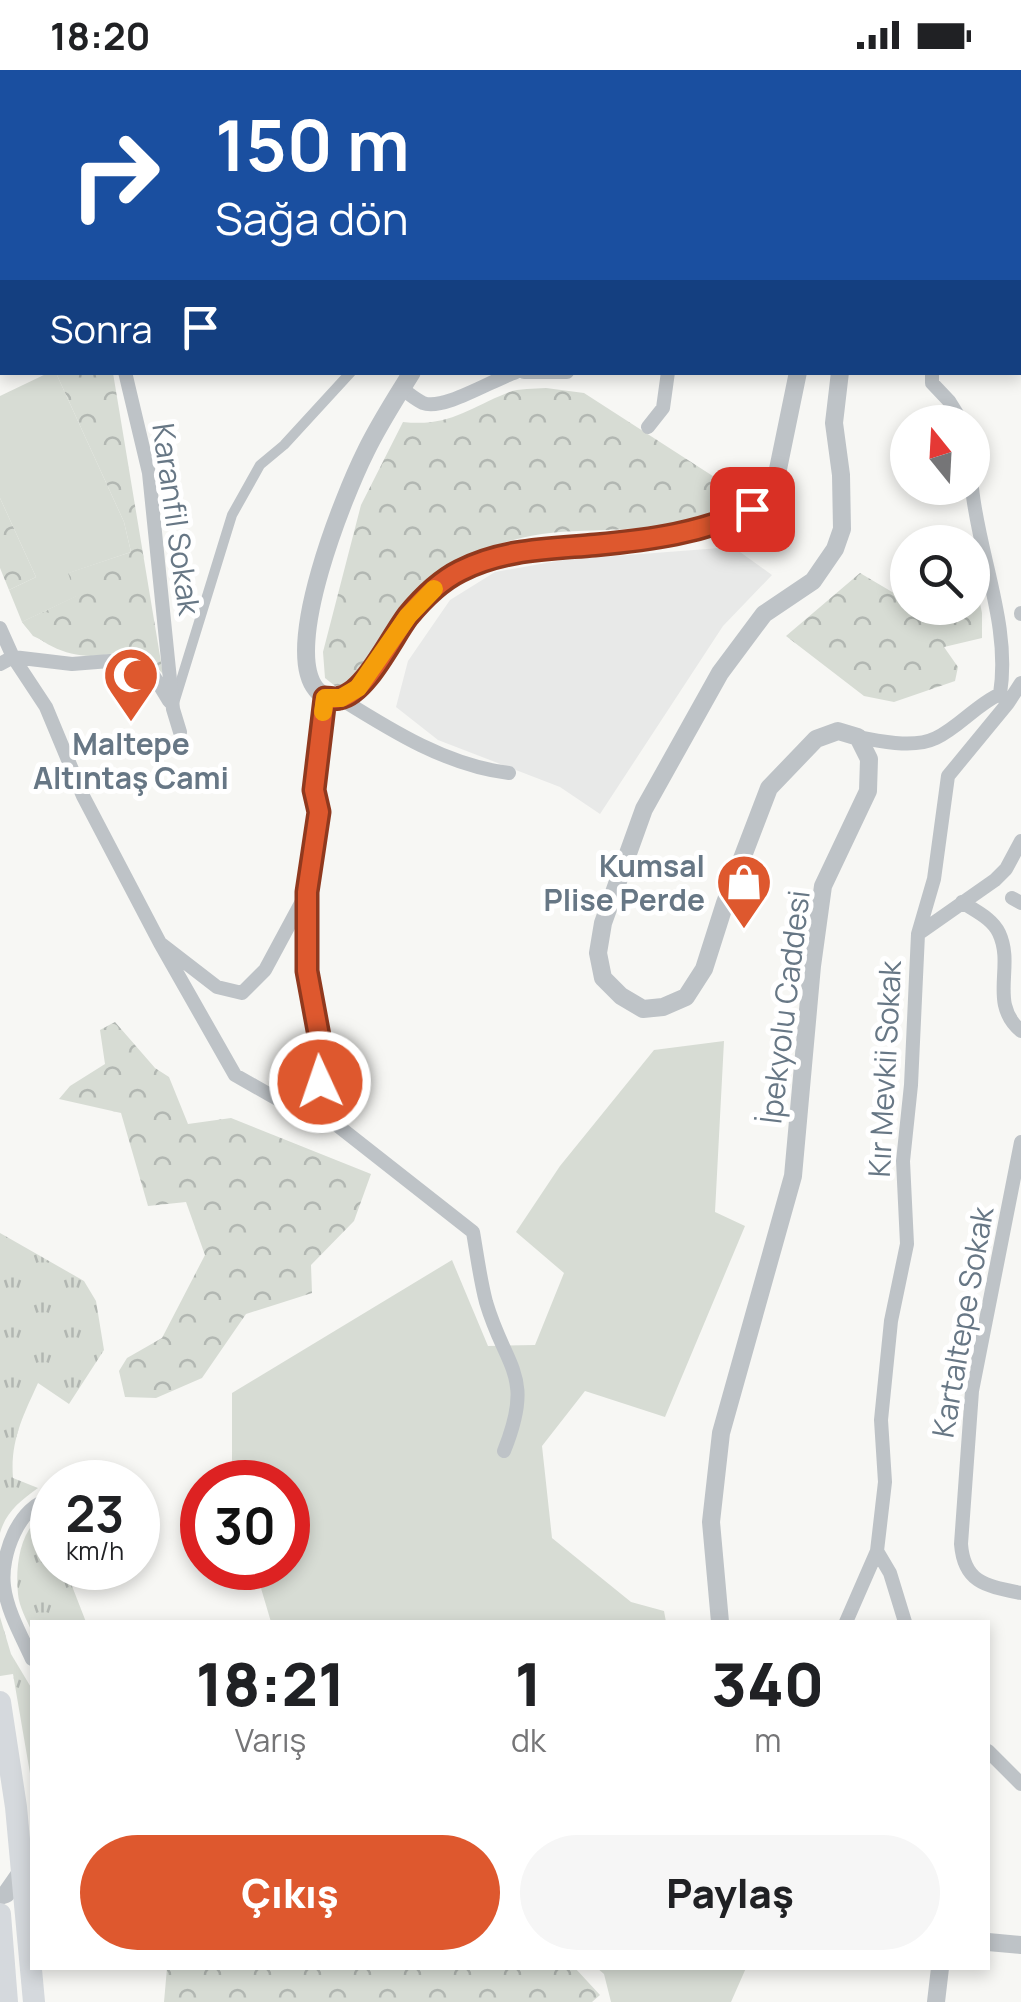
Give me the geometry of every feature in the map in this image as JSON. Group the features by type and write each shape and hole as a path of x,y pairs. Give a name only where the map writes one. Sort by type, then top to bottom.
{"main road":[{"path":"0,1702 27,1866 30,1924"},
{"path":"0,1914 7,2002"},
{"path":"32,1970 34,2002"}],"street":[{"name":"Karanfil Sokak","path":"126,375 149,472 173,709 180,732"},
{"path":"173,709 232,516 260,466 347,375"},
{"path":"509,375 453,402 425,405 407,380 366,450 329,540 309,617 305,654 314,688 446,757 509,774"},
{"path":"648,427 663,408 668,375"},
{"path":"333,698 358,688 420,603 460,571 499,556 538,548 695,532 763,508 778,474 797,375"},
{"path":"840,375 834,423 841,475 842,529 836,549 814,580 764,614 720,673 644,809 603,922 598,953 603,978 620,996 643,1010 686,997 704,969 724,903 769,788 816,739 838,731 899,744 934,739 983,702 1004,698 1002,638 975,505"},
{"path":"932,375 932,383 951,405"},
{"path":"0,628 6,660 46,707 84,796 235,1076 279,1100 319,1111 473,1232 485,1299 512,1362 519,1390 515,1423 504,1451"},
{"path":"6,660 72,664 135,659 146,663 173,709"},
{"name":"Kır Mevkii Sokak","path":"847,1620 877,1552 885,1482 883,1400 891,1321 906,1244 904,1161 918,934 934,879 948,776 1004,698 1021,683"},
{"path":"319,1111 322,1052 307,971 307,892 319,812 314,790 333,698"},
{"name":"İpekyolu Caddesi","path":"720,1620 712,1522 721,1433 794,1176 823,886 868,791 869,758 858,738"},
{"path":"918,934 1006,869 1021,840"},
{"path":"160,943 217,987 242,993 265,970 307,892"},
{"path":"962,902 990,921 999,933 1004,950 1004,1011 1021,1031"},
{"name":"Kartaltepe Sokak","path":"1021,1142 972,1391 960,1544 962,1567 972,1577 1021,1593"},
{"path":"30,1510 23,1515 9,1544 3,1585 30,1654"},
{"path":"877,1552 890,1573 904,1620"},
{"path":"990,1753 1021,1784"},
{"path":"0,1896 6,1894 27,1866"},
{"path":"990,1942 1021,1945"},
{"path":"936,2002 940,1970"}],"shaded area":[{"path":"733,547 772,575 723,626 600,814 560,787 438,740 396,707 408,661 450,600 495,572 563,560"}],"green space":[{"path":"44,375 57,375 124,522 131,552 69,573 77,596 22,622 9,590 36,577 0,498 0,396"},
{"path":"57,375 113,375 163,674 140,653 91,656 62,651 35,636 22,622 76,596 68,573 131,552 124,522"},
{"path":"546,388 584,393 750,500 690,522 542,534 478,552 428,584 388,628 353,683 335,686 325,678 323,652 361,505 403,422 446,419 511,391"},
{"path":"0,498 36,577 9,590 0,568"},
{"path":"860,573 890,591 890,625 982,625 982,638 944,647 958,667 955,681 894,702 864,696 786,636"},
{"path":"48,610 61,649 33,636 22,622"},
{"path":"115,1022 155,1068 169,1077 188,1124 231,1118 371,1174 354,1221 311,1265 312,1293 246,1314 202,1378 156,1398 125,1397 119,1371 127,1358 162,1338 205,1255 186,1202 148,1206 121,1113 59,1099 70,1086 105,1064 100,1030"},
{"path":"724,1041 715,1212 745,1226 665,1417 585,1391 542,1446 552,1538 631,1602 664,1611 666,1620 270,1620 262,1590 310,1590 310,1460 232,1460 232,1393 452,1260 488,1346 535,1345 564,1273 516,1232 560,1166 654,1050"},
{"path":"0,1233 84,1281 96,1301 104,1350 69,1404 38,1383 19,1429 13,1465 13,1478 30,1485 30,1495 15,1507 0,1533"},
{"path":"30,1528 30,1590 74,1590 85,1620 30,1620 30,1627 17,1583"},
{"path":"0,1617 11,1654 30,1686 30,1773 13,1674 0,1676"},
{"path":"167,1970 577,1970 600,1995 592,2002 164,2002"},
{"path":"599,1970 745,1970 731,2002 611,2002 604,1974"}],"slow traffic":[{"path":"323,712 325,698 341,698 358,688 408,616 434,589"}],"place":[{"name":"Maltepe Altıntaş Cami","path":"131,724"},
{"name":"Kumsal Plise Perde","path":"744,931"}],"route":[{"path":"320,1082 322,1052 307,971 307,892 319,812 314,790 325,698 341,698 358,688 408,616 432,590 460,571 499,556 538,548 695,532 752,509"}]}
